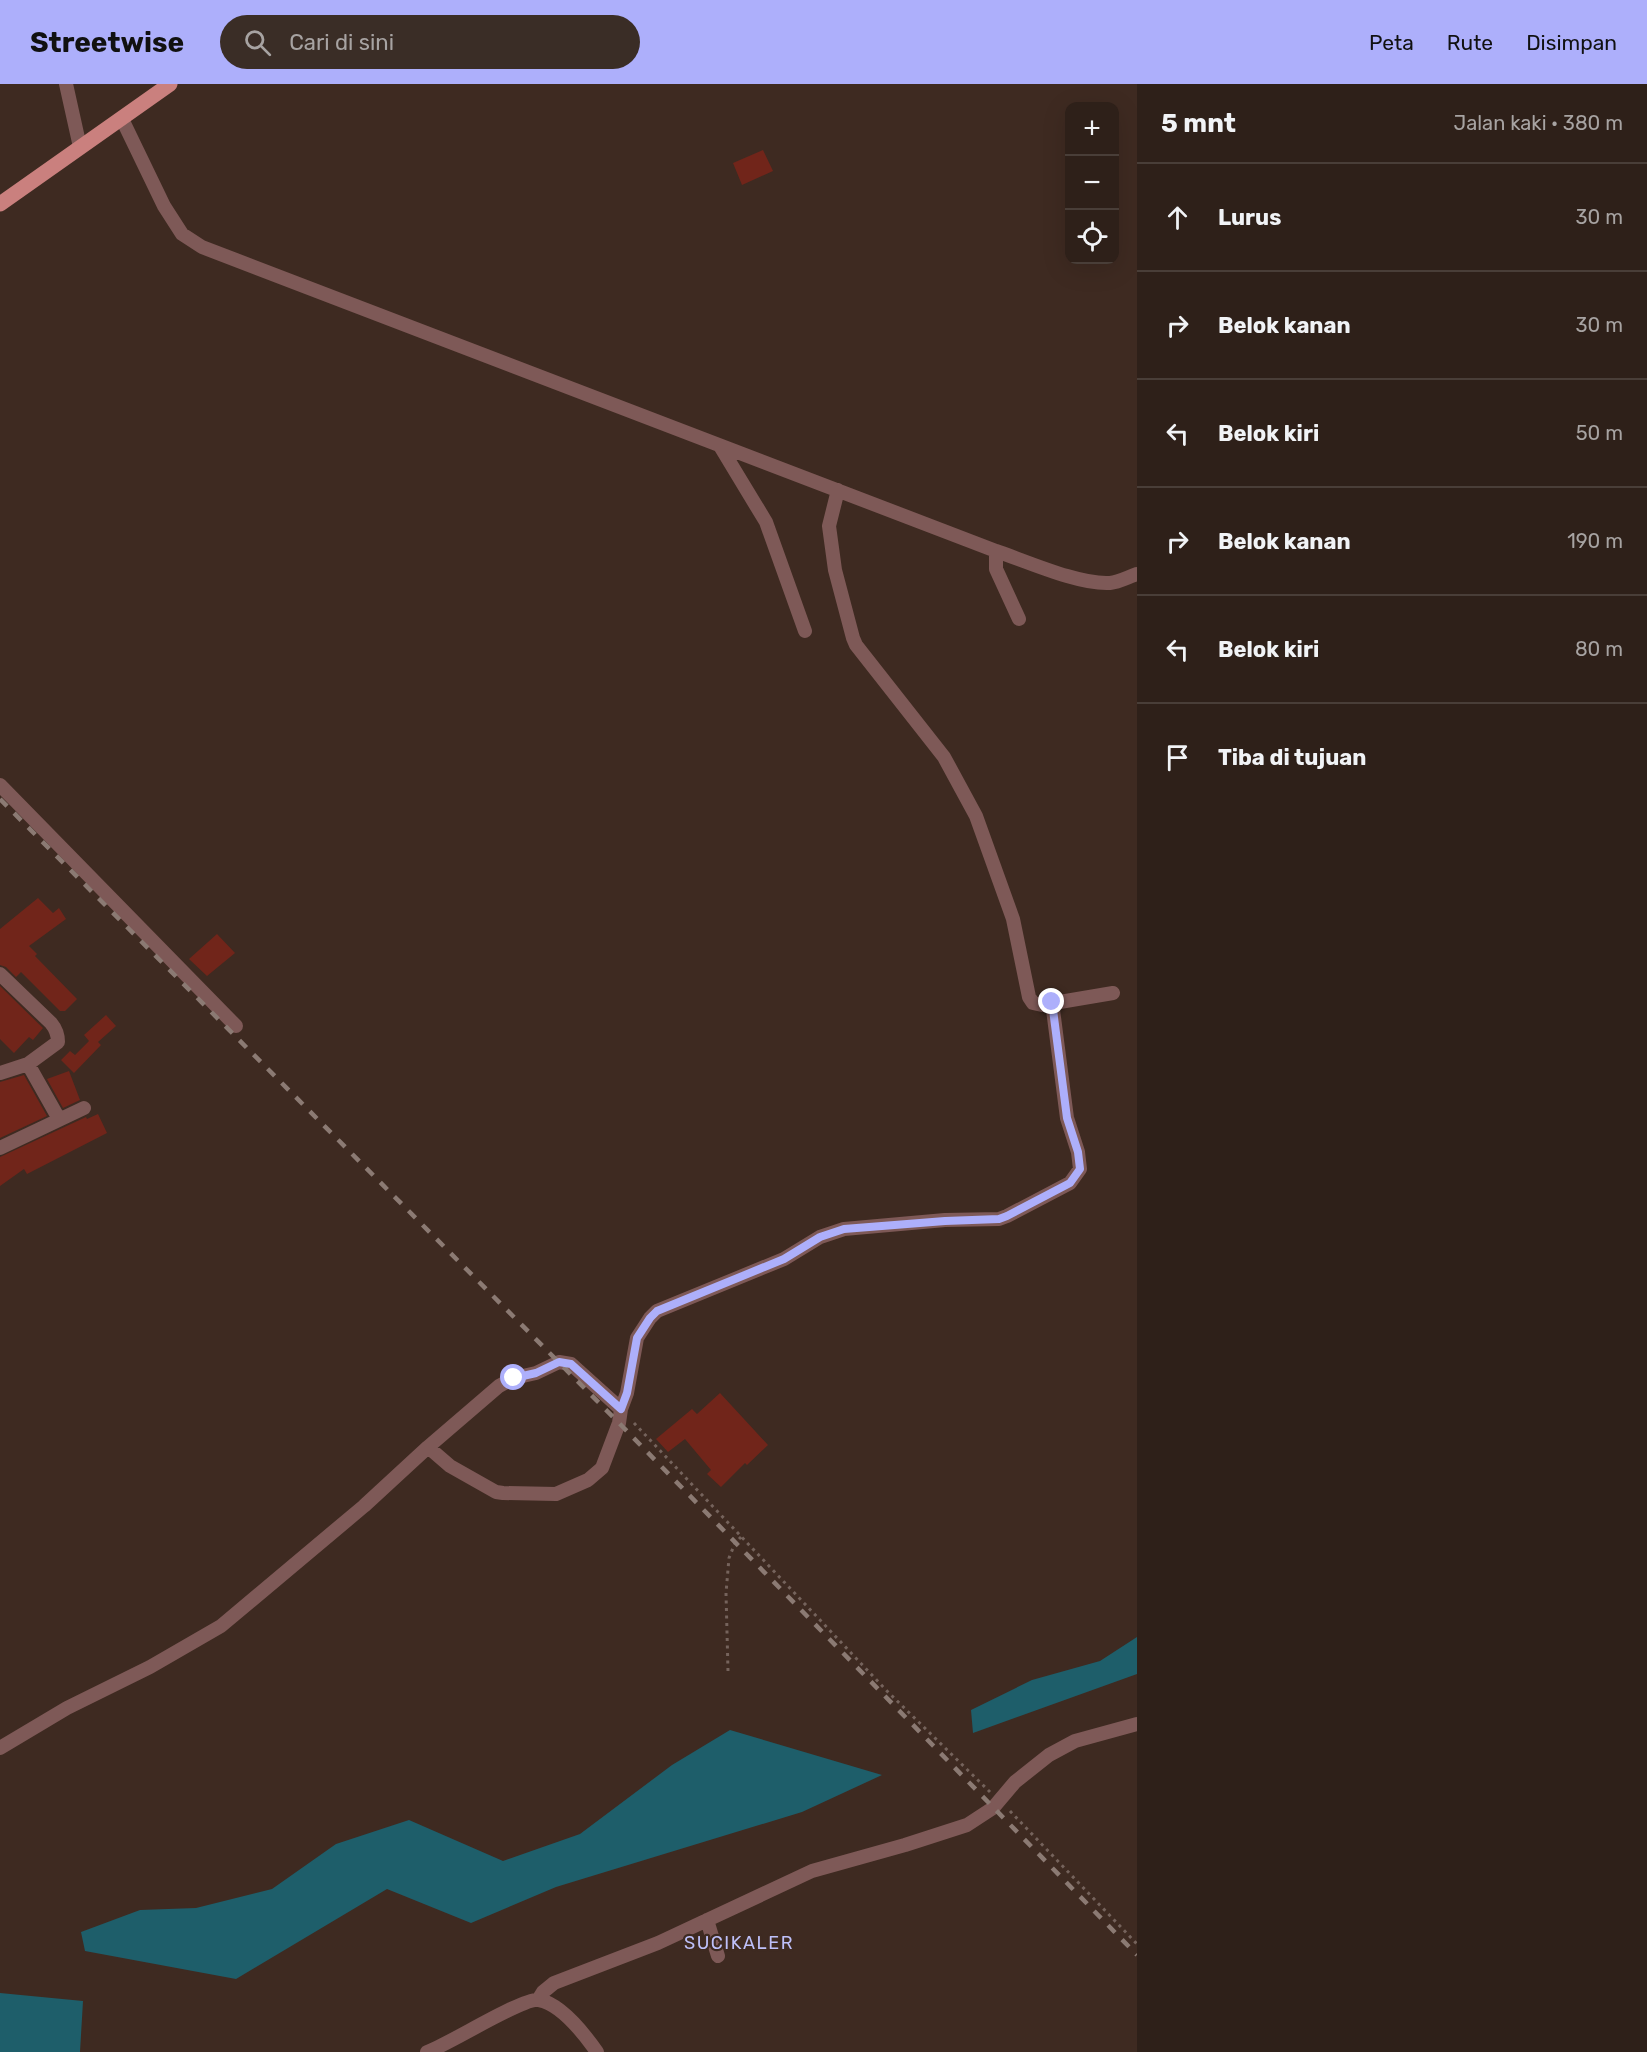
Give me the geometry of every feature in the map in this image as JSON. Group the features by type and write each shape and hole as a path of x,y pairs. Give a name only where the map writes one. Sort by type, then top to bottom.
{"main road":[{"path":"0,204 170,84"}],"street":[{"path":"66,84 80,147"},
{"path":"122,120 164,206 182,234 202,247 996,551 1096,583 1113,583 1137,574"},
{"path":"720,446 766,522 805,632"},
{"path":"838,490 829,526 834,570 853,638 868,661 944,757 976,816 1012,919 1029,997 1033,1003 1038,1005 1113,993"},
{"path":"996,551 996,569 1019,619"},
{"path":"0,785 236,1026"},
{"path":"0,974 56,1028 58,1042 28,1064 3,1067"},
{"path":"428,1447 450,1466 496,1492 556,1494 588,1480 602,1468 619,1423 637,1338 657,1311 784,1259 820,1237 844,1229 999,1219 1070,1183 1080,1169 1078,1152 1067,1118 1052,1002"},
{"path":"28,1064 59,1119"},
{"path":"0,1148 84,1108"},
{"path":"0,1749 67,1708 150,1667 221,1626 364,1506 499,1386 514,1378 536,1373 559,1362 571,1364 621,1409"},
{"path":"538,2000 543,1992 554,1983 658,1943 812,1871 967,1825 993,1808 1016,1782 1049,1755 1075,1742 1137,1724"},
{"path":"707,1920 718,1956"},
{"path":"427,2052 455,2040 519,2005 538,2000 552,2006 572,2021 597,2052"}],"path":[{"path":"621,1409 887,1691 999,1801 1137,1944"},
{"path":"728,1671 726,1593 729,1558 735,1543 741,1537"}],"water":[{"path":"1137,1637 1137,1674 973,1733 971,1710 1032,1680 1100,1661"},
{"path":"730,1730 882,1775 802,1812 556,1887 471,1923 387,1889 236,1979 85,1951 81,1932 140,1910 196,1908 272,1889 336,1844 409,1820 503,1861 580,1834 672,1765"},
{"path":"0,1993 83,2001 80,2052 0,2052"}],"building":[{"path":"763,150 773,171 742,185 733,163"},
{"path":"38,898 53,913 59,908 66,919 29,946 37,954 35,956 77,999 65,1011 60,1011 21,972 16,977 6,967 0,965 0,929"},
{"path":"217,934 235,953 207,976 189,959"},
{"path":"0,986 43,1028 33,1040 29,1037 14,1053 0,1039"},
{"path":"106,1015 116,1026 98,1042 101,1045 74,1073 61,1060 70,1051 75,1055 89,1041 84,1035"},
{"path":"69,1071 80,1100 63,1108 47,1079"},
{"path":"24,1075 47,1116 0,1138 0,1082"},
{"path":"98,1114 107,1133 27,1174 24,1169 0,1186 0,1157 86,1117 87,1119"},
{"path":"720,1393 768,1445 747,1465 745,1463 721,1487 707,1474 711,1470 685,1439 668,1452 656,1439 692,1409 697,1414"}],"railway":[{"path":"0,799 619,1423 1137,1955"}],"district":[{"name":"SUCIKALER","path":"739,1943"}],"route":[{"path":"514,1378 536,1373 559,1362 571,1364 621,1409 627,1393 637,1338 657,1311 784,1259 820,1237 844,1229 999,1219 1070,1183 1080,1169 1078,1152 1067,1118 1052,1002"}]}
